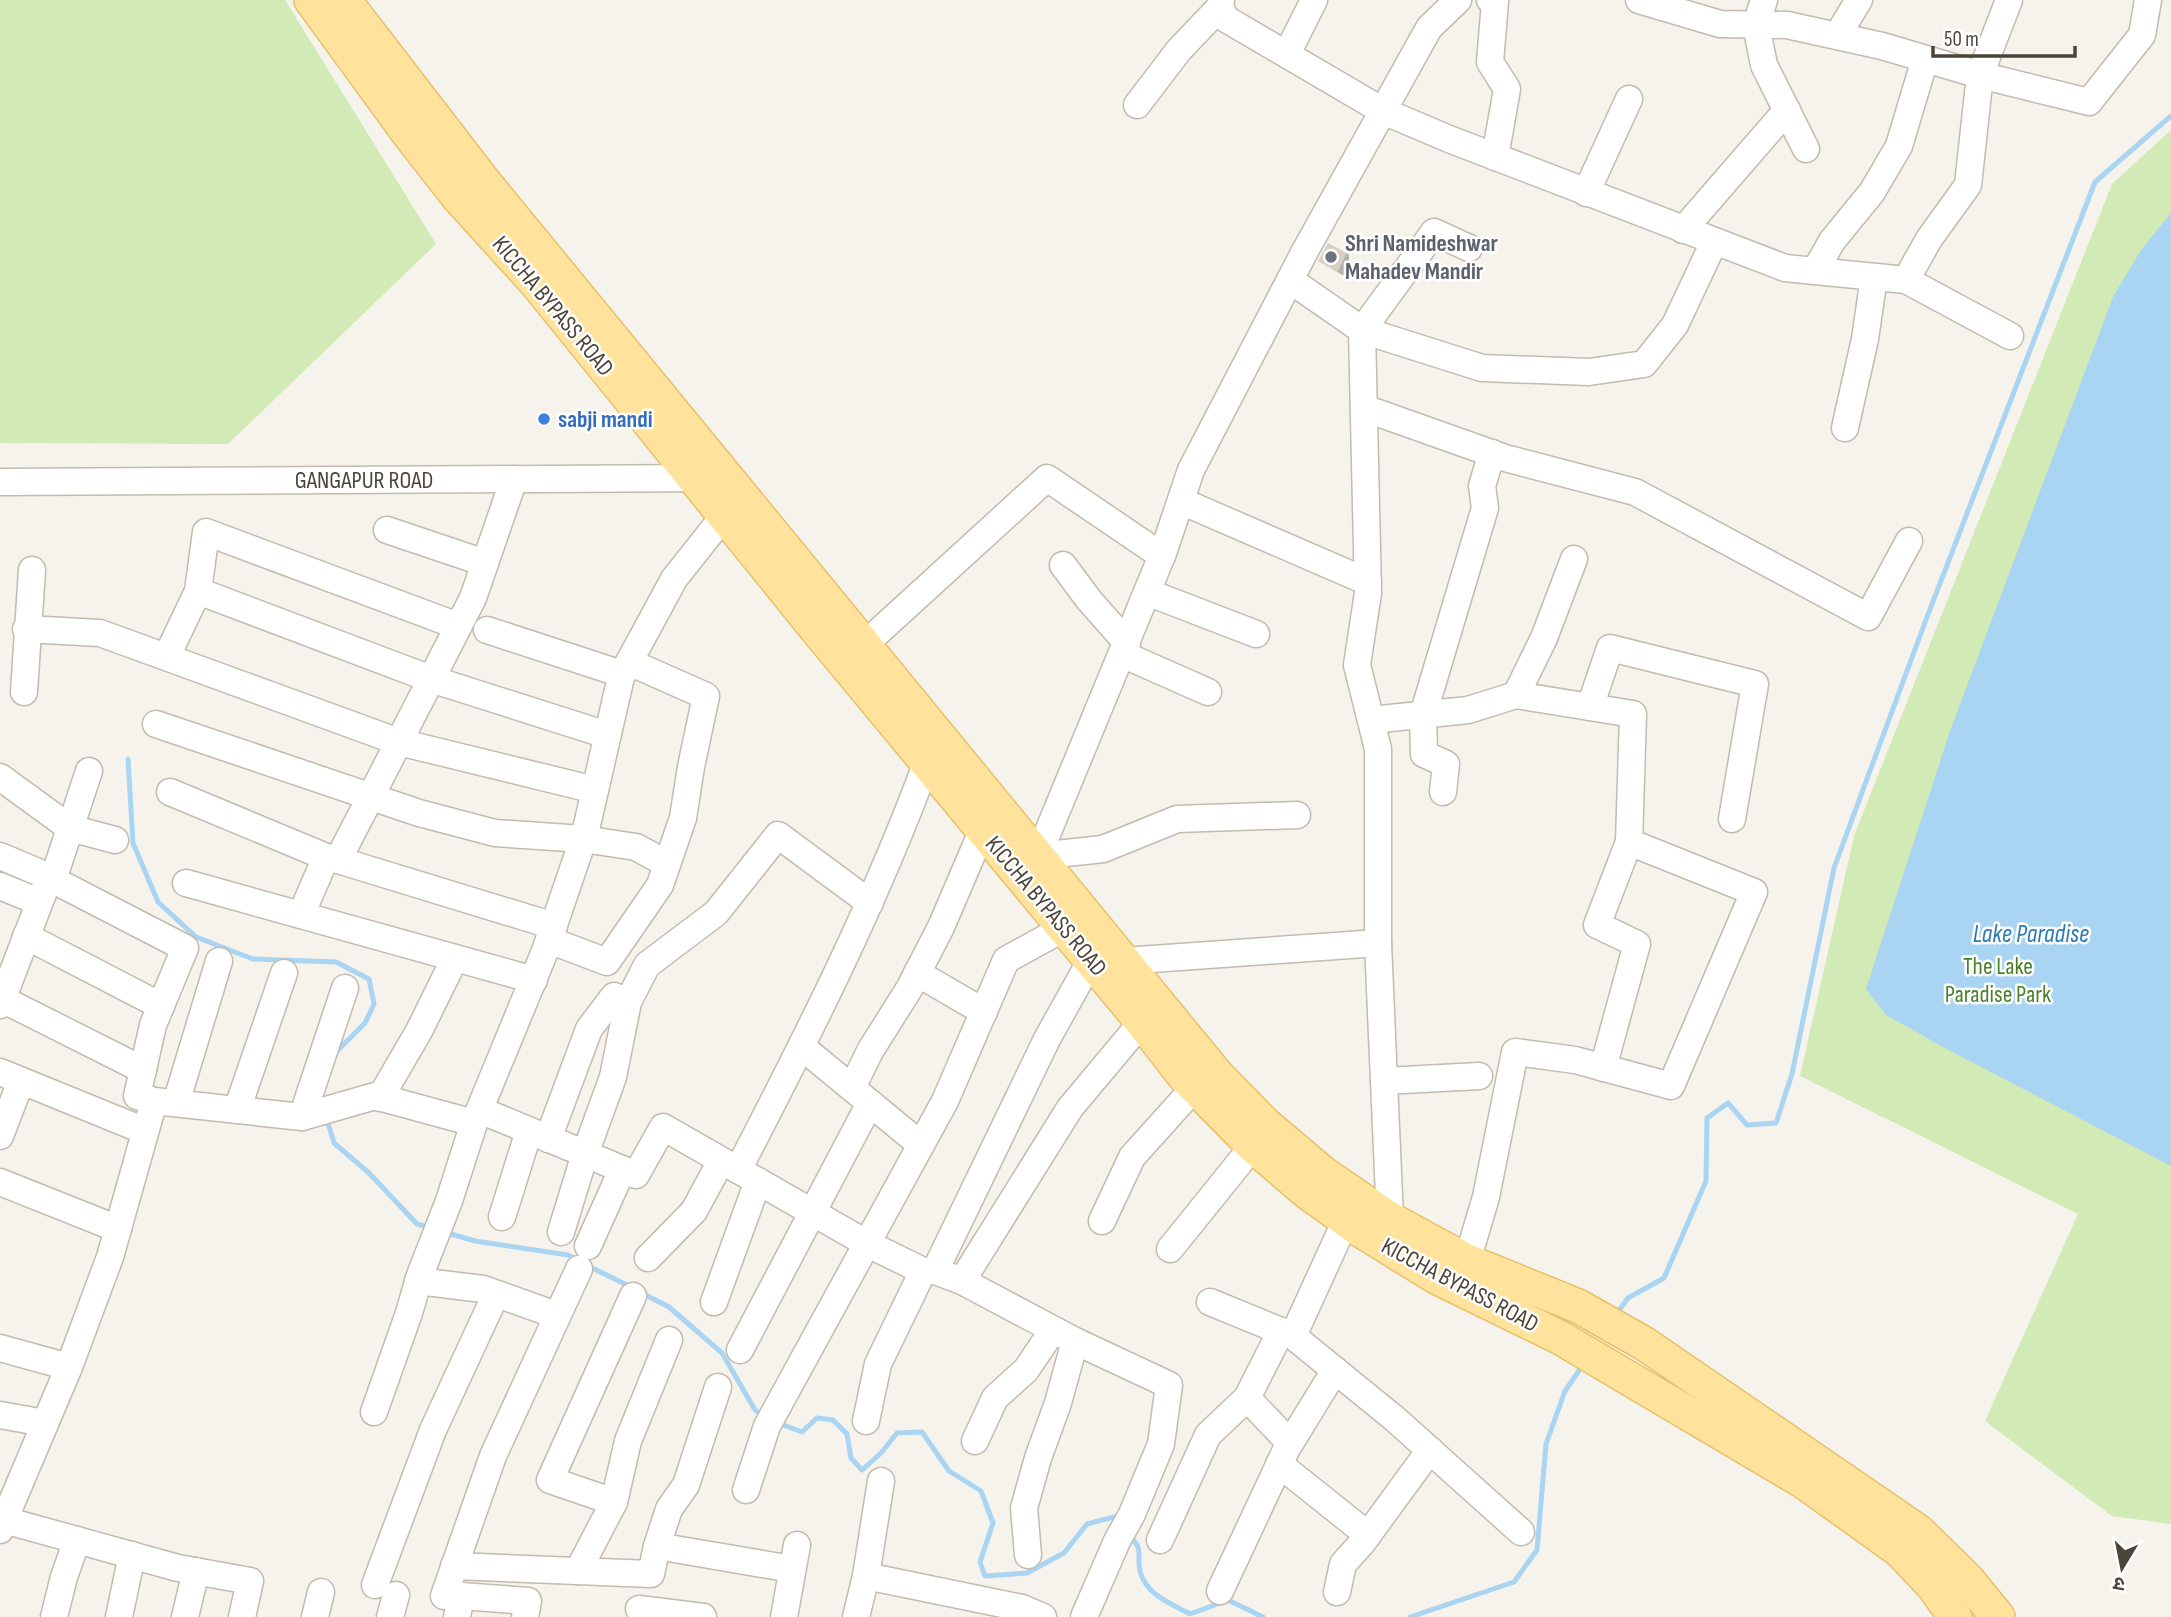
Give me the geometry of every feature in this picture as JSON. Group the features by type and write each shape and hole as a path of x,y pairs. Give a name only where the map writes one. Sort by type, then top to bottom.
{"main road":[{"name":"KICCHA BYPASS ROAD","path":"311,0 458,197 672,428 694,478 731,496 759,538 937,755 983,830 1028,864 1064,928 1195,1087 1265,1146 1307,1192 1346,1220 1436,1277 1559,1337 1804,1482 1861,1521 1899,1550 1934,1587 1955,1617"},
{"path":"344,0 672,428 731,496"},
{"path":"759,538 864,645 937,755 1028,864 1125,961 1217,1075 1265,1146 1323,1173 1390,1219 1467,1261 1578,1306 1645,1344 1918,1531 1967,1579 1998,1617"}],"street":[{"path":"1287,54 1314,0"},
{"path":"1028,864 1124,648 1162,556 1191,470 1290,279 1429,28 1458,0"},
{"path":"1490,0 1495,2 1490,62 1507,89 1495,157"},
{"path":"1837,36 1859,0"},
{"path":"1906,280 1929,239 1968,186 1980,75 2009,0"},
{"path":"1650,1 1720,24 1760,12 1787,25 2089,102 2142,35 2148,0"},
{"path":"1221,3 1226,19 1383,111 1586,193 1785,268 1906,280 2010,336"},
{"path":"1137,105 1179,50 1221,3"},
{"path":"1760,12 1764,65 1806,149"},
{"path":"1815,271 1832,241 1872,192 1899,145 1925,59"},
{"path":"1586,193 1629,99"},
{"path":"1683,230 1787,110"},
{"path":"1390,1219 1378,943 1378,749 1357,665 1368,582 1362,330 1434,232 1469,248"},
{"path":"1290,279 1362,330 1482,368 1589,372 1644,364 1675,325 1714,242"},
{"path":"1845,428 1865,340 1874,277"},
{"path":"1364,408 1492,453 1635,492 1868,617 1909,541"},
{"path":"1443,792 1446,764 1424,754 1423,715 1485,508 1482,486 1492,453"},
{"name":"GANGAPUR ROAD","path":"0,482 694,478"},
{"path":"864,645 1047,478 1162,556"},
{"path":"301,915 370,798 473,598 514,480"},
{"path":"374,1412 477,1117 534,980 583,839 625,668 674,579 731,496"},
{"path":"1181,502 1368,582"},
{"path":"387,530 485,563"},
{"path":"167,656 198,591 206,532 458,626"},
{"path":"1516,695 1544,638 1574,559"},
{"path":"1063,565 1124,648 1208,692"},
{"path":"24,692 26,629 32,570"},
{"path":"198,591 431,679 607,736"},
{"path":"1147,592 1256,634"},
{"path":"26,629 100,632 399,741 595,790"},
{"path":"170,793 332,859 551,933 607,962 660,885 683,818 706,696 625,668 486,629"},
{"path":"1590,707 1610,648 1755,684 1732,819"},
{"path":"1371,720 1468,710 1516,695 1633,715 1629,842 1597,925 1637,944 1603,1068"},
{"path":"156,724 370,798 495,833 583,839 636,847 667,864"},
{"path":"714,1302 739,1171 802,1047 937,755"},
{"path":"89,771 51,878 39,902 1,1002 143,1070"},
{"path":"0,778 70,828 115,840"},
{"path":"1028,864 1103,849 1177,819 1297,815"},
{"path":"740,1350 814,1214 861,1096 870,1051 941,927 983,830"},
{"path":"561,1232 613,1077 628,1002 647,965 716,913 778,835 870,902"},
{"path":"1467,1261 1486,1197 1515,1052 1575,1060 1671,1086 1754,892 1629,842"},
{"path":"0,856 51,878 185,948 153,1025 137,1096 237,1110 317,1113 375,1096 477,1117 538,1135 636,1175 663,1127 866,1243 929,1271 962,1281 1064,1335 1169,1385 1161,1444 1084,1617"},
{"path":"186,883 534,980"},
{"path":"0,886 39,902"},
{"path":"746,1490 772,1417 945,1101 1006,960 1064,928"},
{"path":"26,936 161,1006"},
{"path":"1125,961 1378,943"},
{"path":"380,1098 419,1031 455,958"},
{"path":"866,1421 878,1364 1091,960"},
{"path":"219,961 165,1102 145,1131 110,1257 45,1423 9,1487 2,1525 77,1540 196,1571 250,1581 242,1617"},
{"path":"237,1110 284,973"},
{"path":"917,973 984,1012"},
{"path":"317,1113 345,988"},
{"path":"502,1217 589,1029 614,996 628,1002"},
{"path":"962,1281 1070,1108 1142,1022"},
{"path":"802,1047 921,1145"},
{"path":"0,1136 10,1076 145,1131"},
{"path":"1384,1081 1479,1076"},
{"path":"1102,1221 1132,1157 1195,1087"},
{"path":"1170,1249 1265,1146"},
{"path":"525,1617 528,1601 459,1607 444,1596 493,1456 622,1170"},
{"path":"648,1258 694,1211 739,1171"},
{"path":"0,1182 118,1229"},
{"path":"1160,1539 1208,1435 1247,1398 1287,1334 1346,1220"},
{"path":"418,1281 483,1289 556,1315"},
{"path":"387,1599 432,1430 496,1294"},
{"path":"614,1502 550,1480 633,1296"},
{"path":"1210,1302 1287,1334 1335,1370 1430,1450 1521,1532"},
{"path":"975,1441 995,1398 1064,1335"},
{"path":"1028,1555 1024,1508 1058,1403 1064,1335"},
{"path":"578,1571 614,1502 628,1441 669,1340"},
{"path":"0,1348 69,1367"},
{"path":"1220,1591 1285,1453 1335,1370"},
{"path":"454,1566 651,1574 669,1509 687,1485 718,1387"},
{"path":"1247,1398 1285,1453 1368,1535"},
{"path":"0,1415 45,1423"},
{"path":"1337,1592 1343,1564 1368,1535 1430,1450"},
{"path":"856,1617 866,1576 881,1481"},
{"path":"54,1617 77,1540"},
{"path":"657,1546 795,1557 784,1617"},
{"path":"119,1617 132,1555"},
{"path":"185,1617 196,1571"},
{"path":"866,1576 1022,1608 1043,1617"},
{"path":"639,1609 704,1617"}],"green space":[{"path":"0,0 285,0 436,244 228,444 0,443"},
{"name":"The Lake Paradise Park","path":"2171,130 2171,1524 2112,1516 1985,1421 2078,1214 1800,1076 1854,836 2112,184"}],"water":[{"name":"Lake Paradise","path":"2171,213 2171,1166 1886,1015 1866,989 1950,731 2113,297 2141,250"}],"building":[{"name":"Shri Namideshwar Mahadev Mandir","path":"1328,243 1346,253 1337,272 1318,261"}],"waterway":[{"path":"1615,1316 1628,1298 1664,1278 1706,1181 1707,1118 1728,1103 1747,1125 1776,1123 1792,1074 1834,868 1927,617 2095,182 2171,116"},
{"path":"128,759 133,843 158,902 196,937 253,959 336,962 369,979 374,1004 365,1023 336,1052"},
{"path":"326,1117 334,1143 369,1173 417,1224 431,1228"},
{"path":"444,1232 475,1241 568,1255 578,1260"},
{"path":"586,1265 631,1287"},
{"path":"642,1293 669,1307 722,1353 755,1410 763,1415"},
{"path":"1410,1617 1514,1582 1537,1550 1546,1444 1565,1391 1583,1365"},
{"path":"778,1423 802,1432 817,1418 833,1420 847,1434 851,1458 862,1470 881,1453 897,1433 922,1432 949,1471 981,1491 993,1523 980,1562 985,1576 1027,1573 1064,1553 1087,1524 1114,1517 1118,1522"},
{"path":"1129,1535 1138,1549 1143,1579 1153,1592 1167,1602 1190,1614 1228,1600 1263,1617"}],"place":[{"name":"Shri Namideshwar Mahadev Mandir","path":"1331,257"},
{"name":"sabji mandi","path":"544,419"}]}
